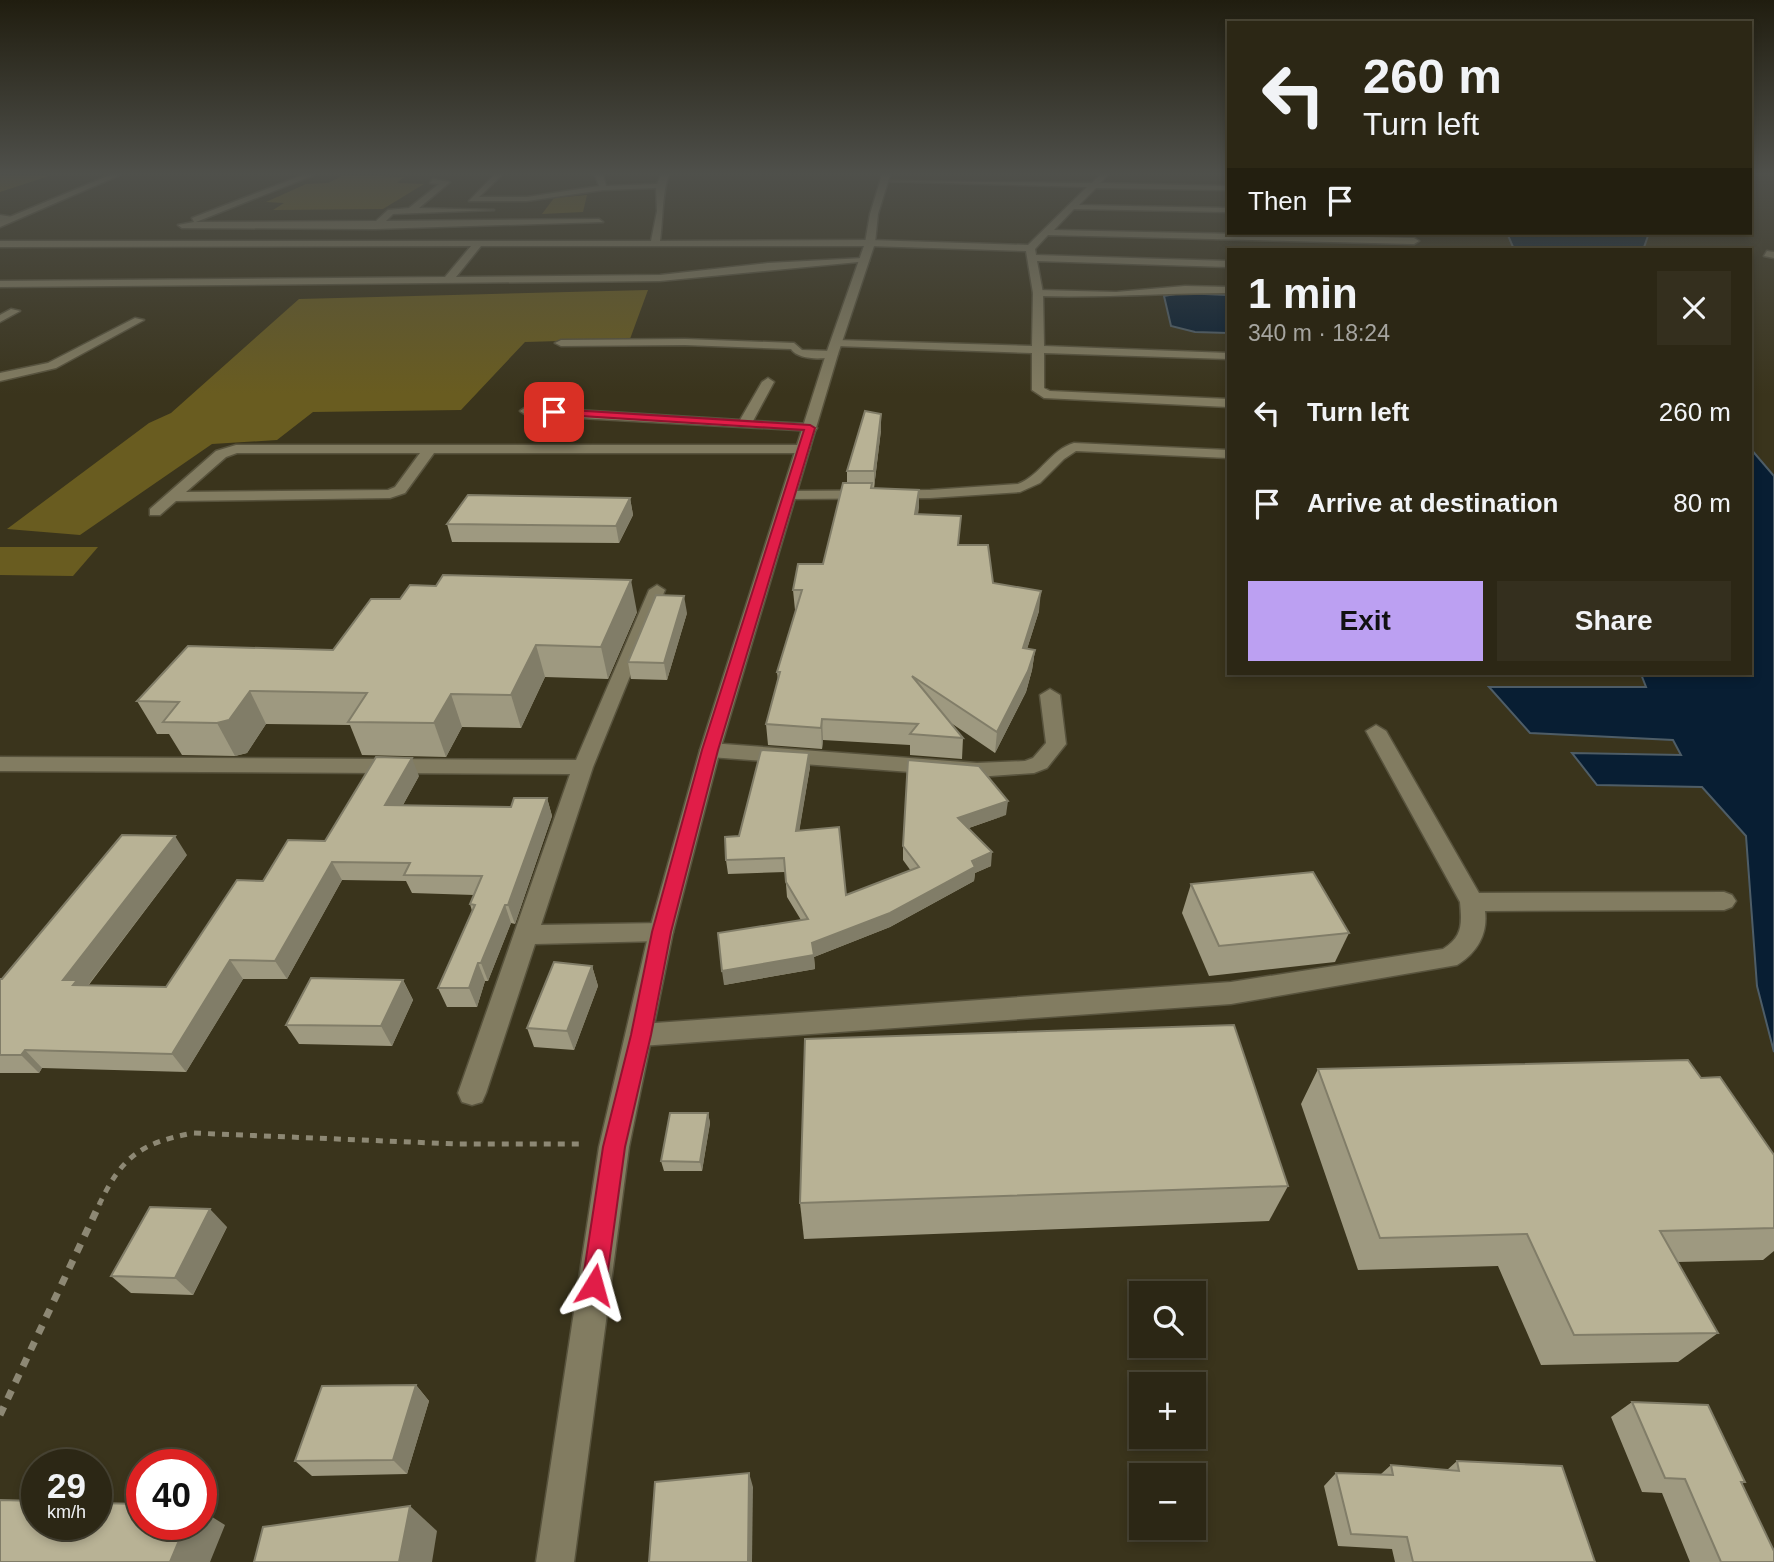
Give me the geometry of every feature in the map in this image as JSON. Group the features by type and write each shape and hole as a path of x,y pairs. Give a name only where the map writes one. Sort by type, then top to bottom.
{"street":[{"path":"446,282 474,248"},
{"path":"858,248 1032,253 1227,264"},
{"path":"1035,248 1032,253 1038,293 1038,390 1045,394 1227,403"},
{"path":"0,284 660,278 768,266 864,249"},
{"path":"555,1562 614,1147 641,1035 661,932 710,750 789,495 797,439 820,351 864,249"},
{"path":"1038,293 1116,295 1185,289 1227,290"},
{"path":"0,319 15,311"},
{"path":"0,377 52,366 139,320"},
{"path":"561,343 685,342 789,346 796,347 796,352 1037,350 1227,356"},
{"path":"745,423 768,382"},
{"path":"526,411 745,423 769,426 797,439"},
{"path":"155,512 221,454 232,449 766,449 797,439"},
{"path":"789,495 930,494 1020,488 1039,478 1060,454 1078,447 1227,454"},
{"path":"175,497 390,494 400,490 431,448"},
{"path":"472,1093 583,767 657,590"},
{"path":"710,750 977,770 1027,768 1040,764 1056,744 1050,695"},
{"path":"641,1035 1231,993 1448,958 1460,951 1475,928 1472,902 1376,731"},
{"path":"0,764 583,767"},
{"path":"1472,902 1724,901"},
{"path":"526,935 661,932"}],"path":[{"path":"0,1415 100,1199 126,1163 156,1140 193,1133 457,1144 581,1144 614,1147"}],"shaded area":[{"path":"648,290 630,339 525,342 461,410 313,412 277,440 212,444 80,535 7,529 149,423 171,413 299,299"},
{"path":"0,547 98,547 73,576 0,575"}],"water":[{"path":"1181,293 1227,295 1227,333 1195,332 1171,326 1164,296"},
{"path":"1752,450 1774,476 1774,1052 1757,986 1746,836 1702,787 1597,785 1572,753 1681,755 1673,740 1530,733 1489,687 1646,687 1641,675 1752,675"}],"building":[{"path":"865,411 881,414 874,471 847,471"},
{"path":"843,483 872,483 871,488 919,490 915,514 961,516 958,545 988,545 993,583 1041,591 1023,648 1035,650 1028,671 997,732 912,676 963,738 910,734 918,724 822,719 821,728 766,724 780,672 777,672 802,590 793,590 798,564 823,564"},
{"path":"468,495 630,498 616,526 447,524"},
{"path":"443,575 631,580 601,647 536,645 511,695 451,694 434,723 348,722 367,693 250,691 229,720 217,723 163,722 179,702 137,701 188,646 333,650 371,599 400,599 410,585 436,586"},
{"path":"656,595 684,596 664,663 628,662"},
{"path":"761,750 809,753 796,831 839,827 846,895 919,867 903,846 908,760 979,766 1008,801 958,818 992,852 972,861 975,867 890,913 812,943 814,955 722,971 718,933 808,919 786,882 784,858 726,860 725,837 739,836"},
{"path":"376,757 412,758 385,805 511,807 514,798 547,798 508,905 505,905 469,988 438,988 475,905 470,904 482,876 404,875 410,863 332,862 275,961 230,960 172,1054 25,1050 21,1055 0,1055 0,979 122,835 175,836 63,980 77,980 73,985 166,987 237,880 263,881 288,840 325,841"},
{"path":"1313,872 1349,933 1219,946 1191,884"},
{"path":"554,962 592,966 567,1031 527,1028"},
{"path":"311,978 403,980 381,1026 286,1025"},
{"path":"1234,1025 1288,1186 800,1203 805,1039"},
{"path":"1688,1060 1701,1078 1720,1077 1774,1155 1774,1228 1660,1231 1718,1333 1574,1335 1527,1234 1380,1238 1318,1069"},
{"path":"670,1113 708,1113 700,1162 661,1161"},
{"path":"150,1207 210,1209 175,1278 111,1276"},
{"path":"416,1385 393,1460 295,1461 322,1386"},
{"path":"1632,1402 1708,1405 1745,1482 1741,1482 1774,1551 1774,1562 1721,1562 1685,1479 1665,1478"},
{"path":"1457,1461 1562,1466 1595,1562 1413,1562 1407,1537 1351,1534 1336,1473 1393,1475 1391,1465 1459,1471"},
{"path":"749,1473 748,1562 649,1562 655,1482"},
{"path":"0,1500 21,1501 21,1540 112,1540 112,1503 126,1504 126,1540 179,1540 170,1562 0,1562"},
{"path":"410,1506 399,1562 254,1562 263,1527"}],"route":[{"path":"554,412 810,428 710,750 661,932 641,1035 614,1147 594,1285"}]}
